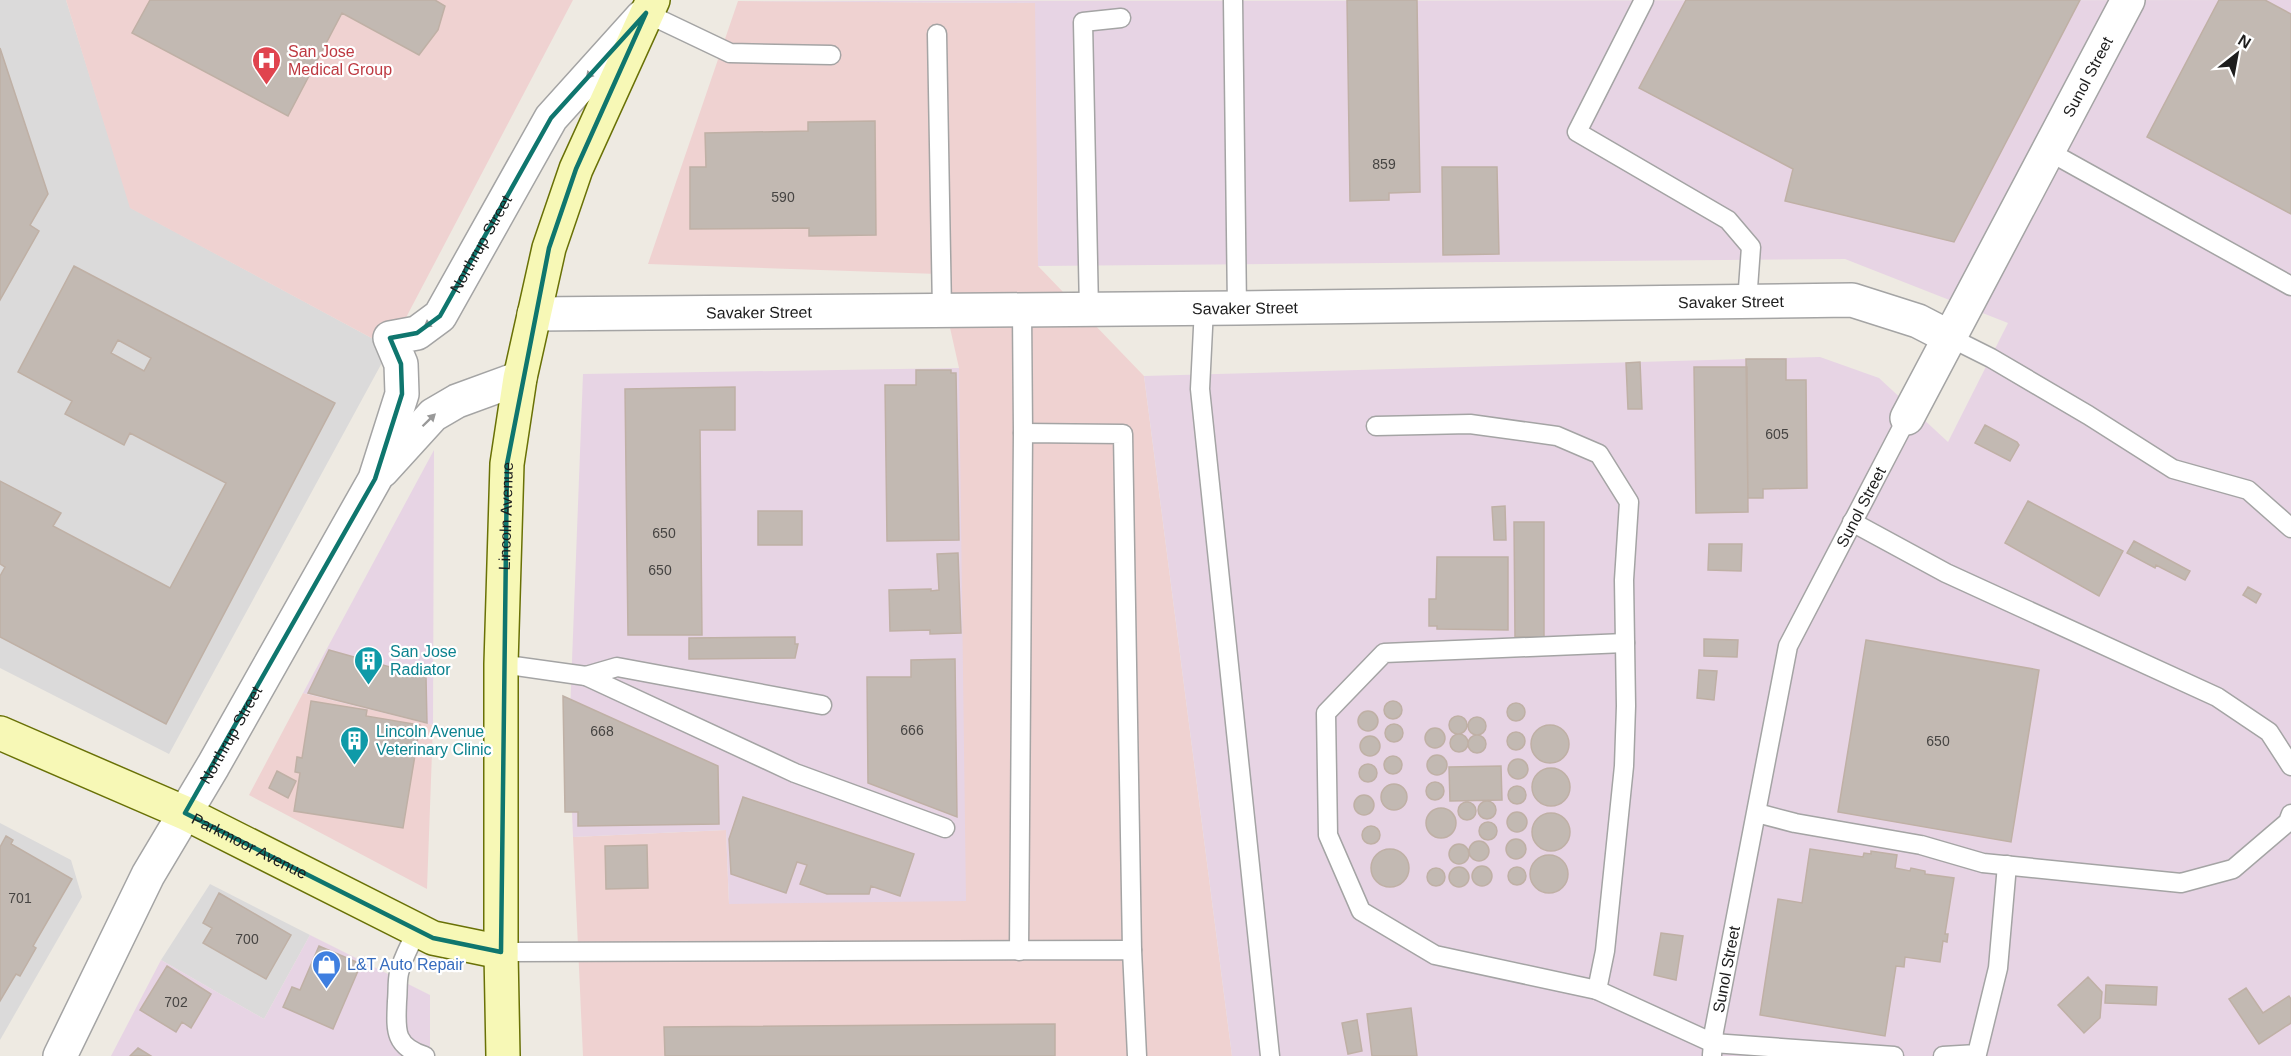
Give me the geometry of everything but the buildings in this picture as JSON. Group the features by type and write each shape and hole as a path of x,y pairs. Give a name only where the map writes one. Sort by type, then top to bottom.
{"main road":[{"name":"Lincoln Avenue","path":"503,1056 501,664 507,464 520,378 549,249 576,169 649,6"},
{"name":"Parkmoor Avenue","path":"0,733 185,813 433,938 501,952"}],"street":[{"name":"Sunol Street","path":"1907,418 2128,0"},
{"name":"Northrup Street","path":"60,1056 148,874 375,479 402,394 401,364 390,338 417,333 440,316 551,118 649,6"},
{"name":"Savaker Street","path":"534,314 1089,310 1852,300 1918,321 1949,337"},
{"name":"Northrup Street","path":"375,479 433,415 457,401 520,378"}],"lane":[{"path":"1233,0 1237,308"},
{"path":"1644,0 1576,132 1728,220 1751,247 1747,302"},
{"path":"649,6 730,53 831,56"},
{"path":"1089,310 1083,22 1121,18"},
{"path":"937,34 942,311"},
{"path":"2048,151 2291,286"},
{"path":"1204,308 1200,389 1270,1056"},
{"path":"1019,951 1022,310"},
{"path":"1949,337 2001,363 2173,469 2248,490 2291,528"},
{"name":"Sunol Street","path":"1713,1050 1713,1030 1788,646 1907,418"},
{"path":"1376,426 1481,425 1557,436 1599,454 1629,502 1624,580 1624,766 1605,951 1597,990"},
{"path":"1023,433 1124,435 1132,950 1137,1056"},
{"path":"1852,522 1946,573 2217,697 2269,732 2291,766"},
{"path":"1625,643 1384,653 1326,713 1328,835 1361,911 1435,955 1597,990 1713,1050 1894,1056"},
{"path":"501,664 586,676 795,773 945,828"},
{"path":"586,676 617,667 822,705"},
{"path":"1757,813 1921,845 1983,863 2181,884 2233,869 2288,822 2291,813"},
{"path":"1943,1056 1977,1054 1998,968 2007,865"},
{"path":"417,930 399,973 395,1030 399,1039 407,1047 425,1056"},
{"path":"501,952 1132,950"}],"highlighted area":[{"path":"646,13 576,169 549,248 507,464 501,952 433,938 185,813 375,479 402,394 401,364 390,338 417,333 440,316 551,118"}],"shaded area":[{"path":"0,0 66,0 131,208 390,348 169,754 0,668"},
{"path":"66,0 573,0 390,348 130,208"},
{"path":"2291,0 2291,1056 1232,1056 1144,376 1820,357 1879,378 1948,442 2008,323 1845,259 1038,266 1035,3 738,1"},
{"path":"738,1 1036,3 1038,266 1144,376 1232,1056 583,1056 573,837 726,830 729,904 959,368 938,274 648,264"},
{"path":"959,368 966,901 729,904 726,830 573,837 569,739 583,374"},
{"path":"434,450 433,725 303,693"},
{"path":"303,693 433,725 427,889 249,795"},
{"path":"0,823 71,860 82,897 0,1040"},
{"path":"210,884 310,935 264,1019 161,960"},
{"path":"310,935 430,995 430,1056 111,1056 161,960 264,1019"}],"place":[{"name":"San Jose Medical Group","path":"267,86"},
{"name":"San Jose Radiator","path":"369,686"},
{"name":"Lincoln Avenue Veterinary Clinic","path":"355,766"},
{"name":"L&T Auto Repair","path":"326,990"}]}
